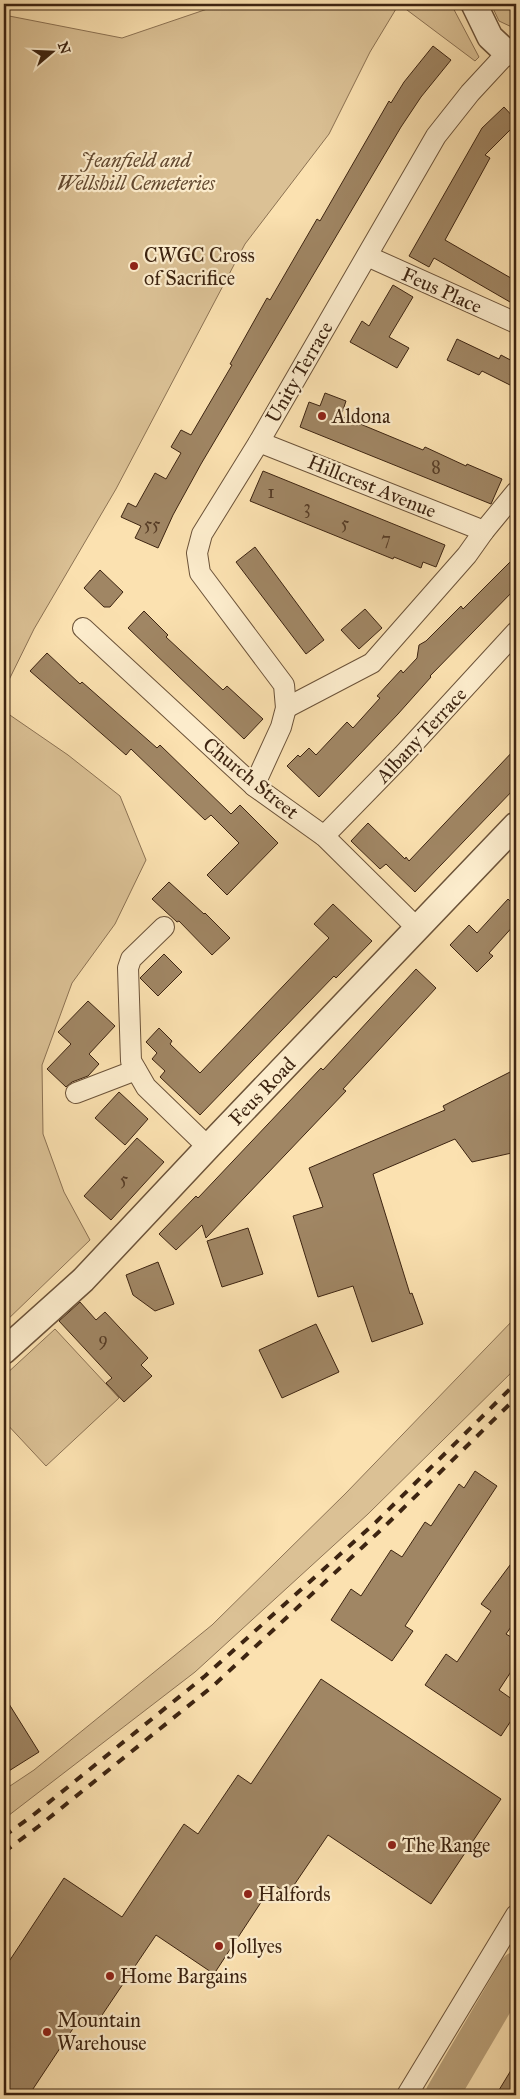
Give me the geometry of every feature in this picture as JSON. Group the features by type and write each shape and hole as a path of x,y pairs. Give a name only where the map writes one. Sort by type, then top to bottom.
{"street":[{"path":"474,4 490,37 511,52"},
{"name":"Unity Terrace","path":"254,786 281,727 286,708 284,685 200,573 197,554 202,534 259,442 436,136 470,93 511,52"},
{"name":"Feus Place","path":"367,256 516,324"},
{"name":"Hillcrest Avenue","path":"259,442 484,531"},
{"path":"286,708 372,663 467,555 516,492"},
{"name":"Church Street","path":"83,628 254,786 324,836 418,928"},
{"name":"Albany Terrace","path":"324,836 403,755 516,632"},
{"name":"Feus Road","path":"4,1351 84,1280 208,1147 516,825"},
{"path":"164,927 132,959 128,968 129,1050 131,1061 146,1087 208,1147"},
{"path":"76,1093 136,1070"},
{"path":"407,2095 516,1915"}],"green space":[{"name":"Jeanfield and Wellshill Cemeteries","path":"222,4 399,4 370,52 329,134 245,244 116,489 34,629 4,690 4,15 122,38"},
{"path":"399,4 451,4 479,57 475,61"},
{"path":"491,4 516,4 516,29 499,21"},
{"path":"4,711 68,755 120,796 146,860 115,924 72,983 42,1065 43,1134 64,1192 90,1240 4,1323"},
{"path":"516,1317 516,1368 368,1514 195,1672 4,1819 4,1790 34,1770 212,1625 346,1493"},
{"path":"55,1329 119,1398 46,1466 4,1421 4,1376"}],"building":[{"path":"433,46 451,60 421,97 401,127 201,464 173,515 158,548 135,538 141,526 121,517 128,503 136,507 155,473 166,479 181,453 171,447 181,430 191,435 232,365 230,364 267,298 270,300 317,219 320,221 389,101 391,103 404,82"},
{"path":"504,107 516,120 516,124 485,155 490,158 445,240 516,281 516,291 510,302 434,258 429,267 409,256 482,128"},
{"path":"393,285 413,297 389,337 409,348 397,368 350,342 362,321 369,326"},
{"path":"457,339 499,359 501,355 516,363 516,388 482,371 479,375 447,360"},
{"path":"325,393 346,401 341,416 423,450 425,447 466,466 467,464 502,479 491,504 300,427 309,402 320,406"},
{"path":"263,471 445,545 436,567 423,562 421,568 394,557 393,559 250,501"},
{"path":"255,547 324,640 306,654 236,562"},
{"path":"516,556 516,588 430,676 398,714 319,797 287,766 298,755 300,757 309,748 316,755 347,722 353,728 380,698 377,696 401,670 403,673 417,658 419,645 426,641 461,606 463,609"},
{"path":"100,570 123,592 110,607 104,607 84,588"},
{"path":"365,609 382,628 359,649 341,630"},
{"path":"144,611 168,635 166,637 223,690 227,686 263,719 244,739 128,628"},
{"path":"47,653 80,684 82,682 157,748 160,745 231,814 240,805 278,843 227,895 207,875 239,843 211,815 205,820 131,749 126,755 30,671"},
{"path":"516,748 516,787 415,892 386,864 380,869 351,841 368,823 409,861"},
{"path":"169,882 205,913 230,938 212,955 179,921 177,922 152,899"},
{"path":"508,899 516,907 516,923 489,953 493,956 477,972 450,945 469,925 477,933"},
{"path":"333,904 372,941 336,978 334,976 200,1115 160,1077 165,1071 152,1059 157,1053 146,1042 159,1028 172,1041 170,1044 200,1073 329,938 314,924"},
{"path":"164,954 182,972 158,996 140,978"},
{"path":"416,969 436,988 343,1089 346,1091 206,1238 202,1225 176,1250 159,1234 196,1196 198,1198 321,1068 323,1070"},
{"path":"88,1001 115,1026 89,1054 99,1064 88,1076 72,1082 66,1087 47,1069 71,1044 58,1032"},
{"path":"516,1069 516,1152 472,1162 455,1139 373,1174 410,1294 412,1293 423,1324 372,1342 353,1286 318,1297 293,1216 323,1207 309,1168 445,1110 443,1106"},
{"path":"119,1092 148,1119 125,1145 95,1118"},
{"path":"137,1138 164,1162 111,1220 84,1196"},
{"path":"248,1228 263,1274 222,1287 207,1241"},
{"path":"158,1262 174,1304 155,1311 133,1295 126,1275"},
{"path":"80,1302 96,1320 105,1312 148,1358 141,1365 152,1376 124,1402 106,1383 112,1378 59,1321"},
{"path":"316,1324 339,1372 282,1398 259,1350"},
{"path":"475,1471 497,1486 405,1626 413,1631 392,1661 331,1620 351,1589 361,1596 391,1550 402,1557 425,1522 431,1526 459,1484 464,1488"},
{"path":"516,1557 516,1620 506,1634 516,1640 516,1664 499,1690 516,1702 516,1713 501,1736 425,1685 446,1654 457,1662 491,1611 481,1604"},
{"path":"321,1679 501,1799 431,1904 328,1835 288,1894 273,1884 214,1974 156,1935 94,2027 80,2018 29,2095 4,2095 4,1969 64,1878 122,1917 184,1824 198,1834 238,1775 251,1784"},
{"path":"4,1696 39,1752 4,1774"},
{"path":"516,2062 516,2095 496,2095"}],"waterway":[{"path":"442,2095 516,1969"}],"railway":[{"path":"4,1836 32,1816 205,1676 376,1522 516,1383"},
{"path":"4,1852 213,1686 382,1529 516,1398"}],"place":[{"name":"CWGC Cross of Sacrifice","path":"134,266"},
{"name":"Aldona","path":"322,416"},
{"name":"The Range","path":"392,1845"},
{"name":"Halfords","path":"248,1894"},
{"name":"Jollyes","path":"219,1946"},
{"name":"Home Bargains","path":"110,1976"},
{"name":"Mountain Warehouse","path":"47,2032"}]}
